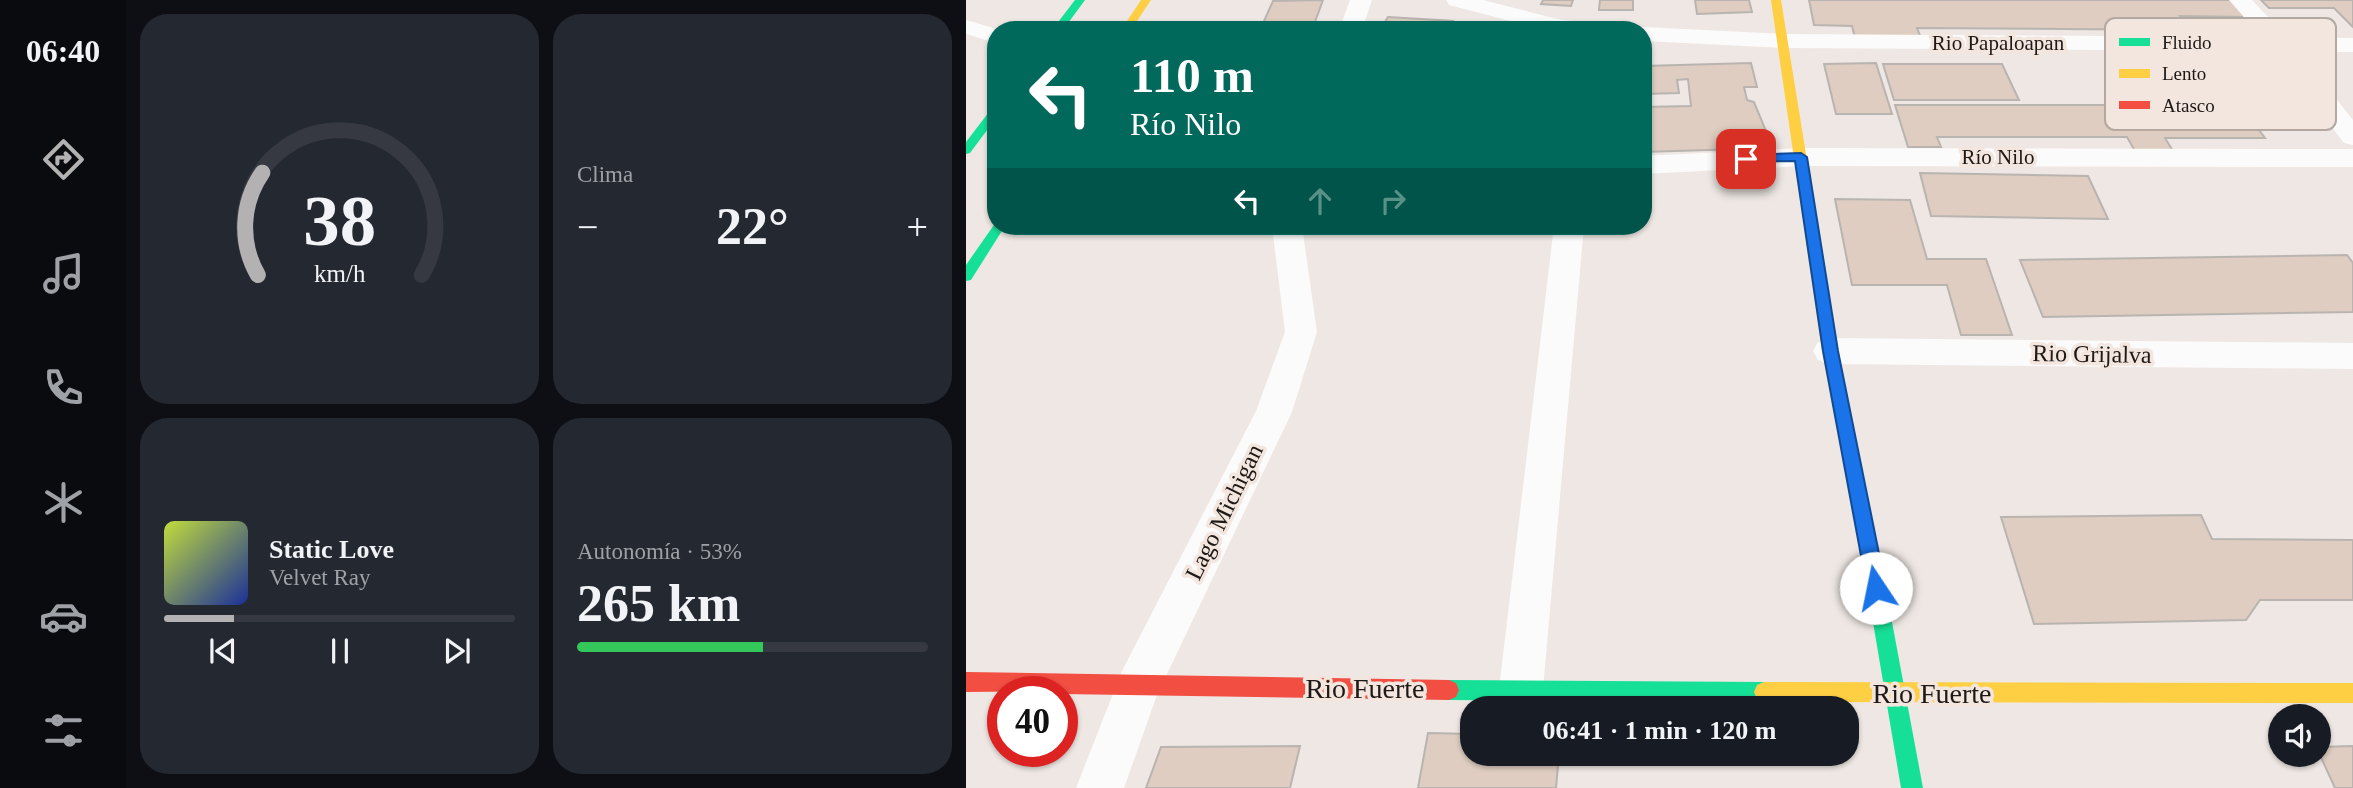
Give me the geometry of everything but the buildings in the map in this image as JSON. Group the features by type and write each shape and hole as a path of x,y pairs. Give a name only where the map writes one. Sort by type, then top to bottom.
{"street":[{"path":"1064,21 1080,0"},
{"path":"1353,21 1361,0"},
{"path":"1457,0 1539,21"},
{"path":"1776,0 1830,351 1897,693 1912,788"},
{"path":"2240,0 2256,18"},
{"path":"1131,21 1141,4"},
{"path":"966,27 987,33"},
{"name":"Rio Papaloapan","path":"1652,34 1783,41 2105,44"},
{"path":"2336,115 2353,136"},
{"path":"966,150 987,122"},
{"name":"Río Nilo","path":"1652,164 1801,157 2353,158"},
{"path":"966,276 992,235"},
{"name":"Lago Michigan","path":"1100,788 1138,687 1274,412 1301,332 1288,235"},
{"path":"1521,690 1568,235"},
{"name":"Rio Grijalva","path":"1830,351 2353,356"},
{"name":"Rio Fuerte","path":"966,682 1138,687 1897,693 2353,693"}],"traffic: fast":[{"path":"1064,21 1080,0"},
{"path":"966,150 987,122"},
{"path":"966,276 992,235"},
{"path":"1872,563 1912,788"},
{"path":"1449,690 1764,692"}],"traffic: slow":[{"path":"1132,21 1146,0"},
{"path":"1776,0 1830,351 1872,563"},
{"path":"1764,692 2353,693"}],"traffic: jam":[{"path":"966,682 1449,690"}],"route":[{"path":"1746,159 1801,157 1830,351 1876,588"}]}
